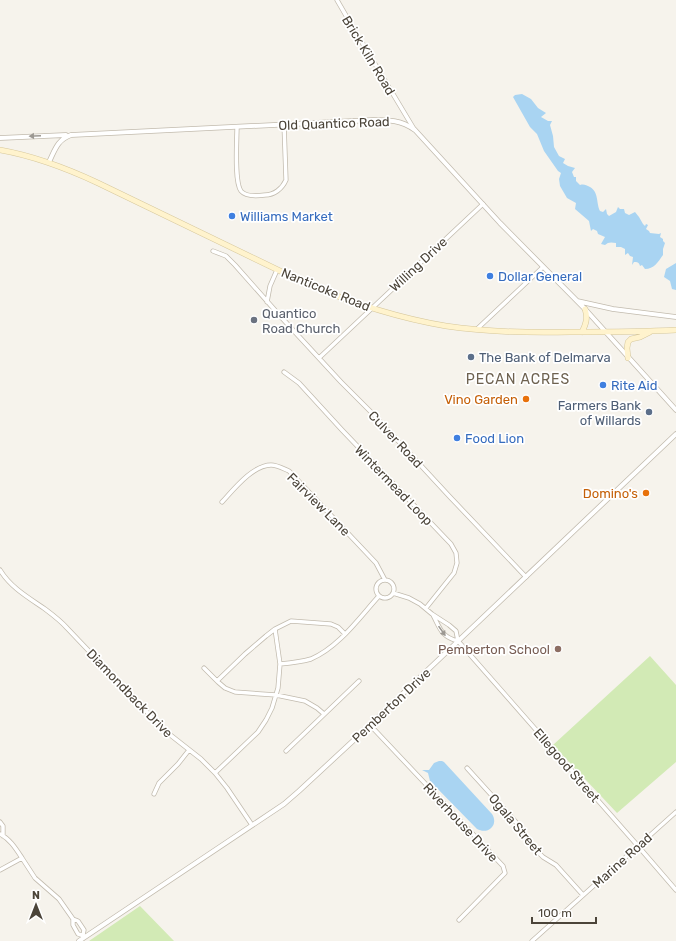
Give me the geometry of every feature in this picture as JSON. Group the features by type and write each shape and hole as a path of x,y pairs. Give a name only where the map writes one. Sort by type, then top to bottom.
{"main road":[{"name":"Nanticoke Road","path":"0,150 50,162 98,182 320,290 372,308 416,320 446,326 499,332 606,332 676,330"},
{"path":"582,332 586,320 585,310"},
{"path":"666,330 676,333"},
{"path":"628,358 628,342 631,339 654,331"}],"street":[{"name":"Brick Kiln Road","path":"337,0 415,130"},
{"name":"Old Quantico Road","path":"0,138 284,124 388,120 402,122 415,130 483,204 606,332 676,410"},
{"path":"237,127 236,162 241,191 250,195 266,195 273,194 285,184 284,124"},
{"path":"50,162 59,142 63,138 71,135"},
{"name":"Willing Drive","path":"319,358 483,204"},
{"name":"Culver Road","path":"213,251 226,256 235,265 341,382 526,576"},
{"path":"477,329 543,267"},
{"path":"267,302 270,286 277,270"},
{"path":"576,301 613,309 676,317"},
{"name":"Wintermead Loop","path":"284,372 299,383 451,544 456,553 457,563 454,573 426,608"},
{"name":"Pemberton Drive","path":"79,941 84,936 284,804 370,725 676,434"},
{"name":"Fairview Lane","path":"222,502 246,478 259,468 272,465 281,467 289,471 371,557 385,580"},
{"name":"Diamondback Drive","path":"0,570 9,582 18,590 62,622 164,730 201,759 215,773 252,825"},
{"path":"385,580 389,581 393,585 393,592 388,598 382,598 377,594 376,587 379,583 385,580"},
{"path":"393,592 420,604 432,614 451,626 456,631 458,641 449,639 445,635 432,614"},
{"path":"280,664 304,661 317,656 334,645 379,596"},
{"path":"217,681 245,654 275,629 291,621 331,624 338,627 345,634"},
{"path":"215,773 258,732 269,714 279,682 280,664 275,629"},
{"name":"Ellegood Street","path":"458,641 676,890"},
{"path":"204,668 225,688 235,692 276,695 305,701 324,714"},
{"path":"286,751 359,681"},
{"name":"Riverhouse Drive","path":"370,725 503,866 505,873 459,920"},
{"path":"154,794 159,783 181,761 189,750"},
{"name":"Ogala Street","path":"467,768 515,821 532,846 543,857 556,865 583,895"},
{"name":"Marine Road","path":"532,941 676,812"},
{"path":"0,822 3,826 2,835 14,847 35,878 59,899 72,919 73,925 78,934 84,936 84,930 78,920 72,919"},
{"path":"0,870 22,858"}],"green space":[{"path":"650,656 676,685 676,762 617,813 553,745"},
{"path":"140,906 174,941 89,941"}],"water":[{"path":"522,94 531,99 538,108 546,113 541,117 548,121 552,121 550,125 554,147 559,156 565,159 563,163 575,168 572,172 574,177 576,177 576,181 580,185 585,185 593,189 600,211 603,212 606,209 609,216 616,212 618,207 620,209 624,209 625,213 629,215 635,212 645,226 646,224 648,225 646,229 650,233 661,233 660,237 665,243 663,255 657,263 648,269 645,269 642,265 640,266 636,262 632,265 633,257 628,253 625,255 625,249 616,247 616,243 610,242 605,245 601,244 605,237 598,234 597,231 593,229 591,231 589,221 575,209 576,203 567,198 560,186 559,179 561,173 544,151 537,134 530,127 513,97 515,95"},
{"path":"676,263 676,290 672,289 670,281 664,277 666,269"},
{"path":"439,761 444,762 492,814 494,822 491,828 485,831 477,829 430,781 428,773 422,770 429,770 434,763"}],"place":[{"name":"Williams Market","path":"232,216"},
{"name":"Dollar General","path":"490,276"},
{"name":"Quantico Road Church","path":"254,320"},
{"name":"The Bank of Delmarva","path":"471,357"},
{"name":"Rite Aid","path":"603,385"},
{"name":"Vino Garden","path":"526,399"},
{"name":"Farmers Bank of Willards","path":"649,412"},
{"name":"Food Lion","path":"457,438"},
{"name":"Domino's","path":"646,493"},
{"name":"Pemberton School","path":"558,649"}],"district":[{"name":"PECAN ACRES","path":"518,379"}]}
